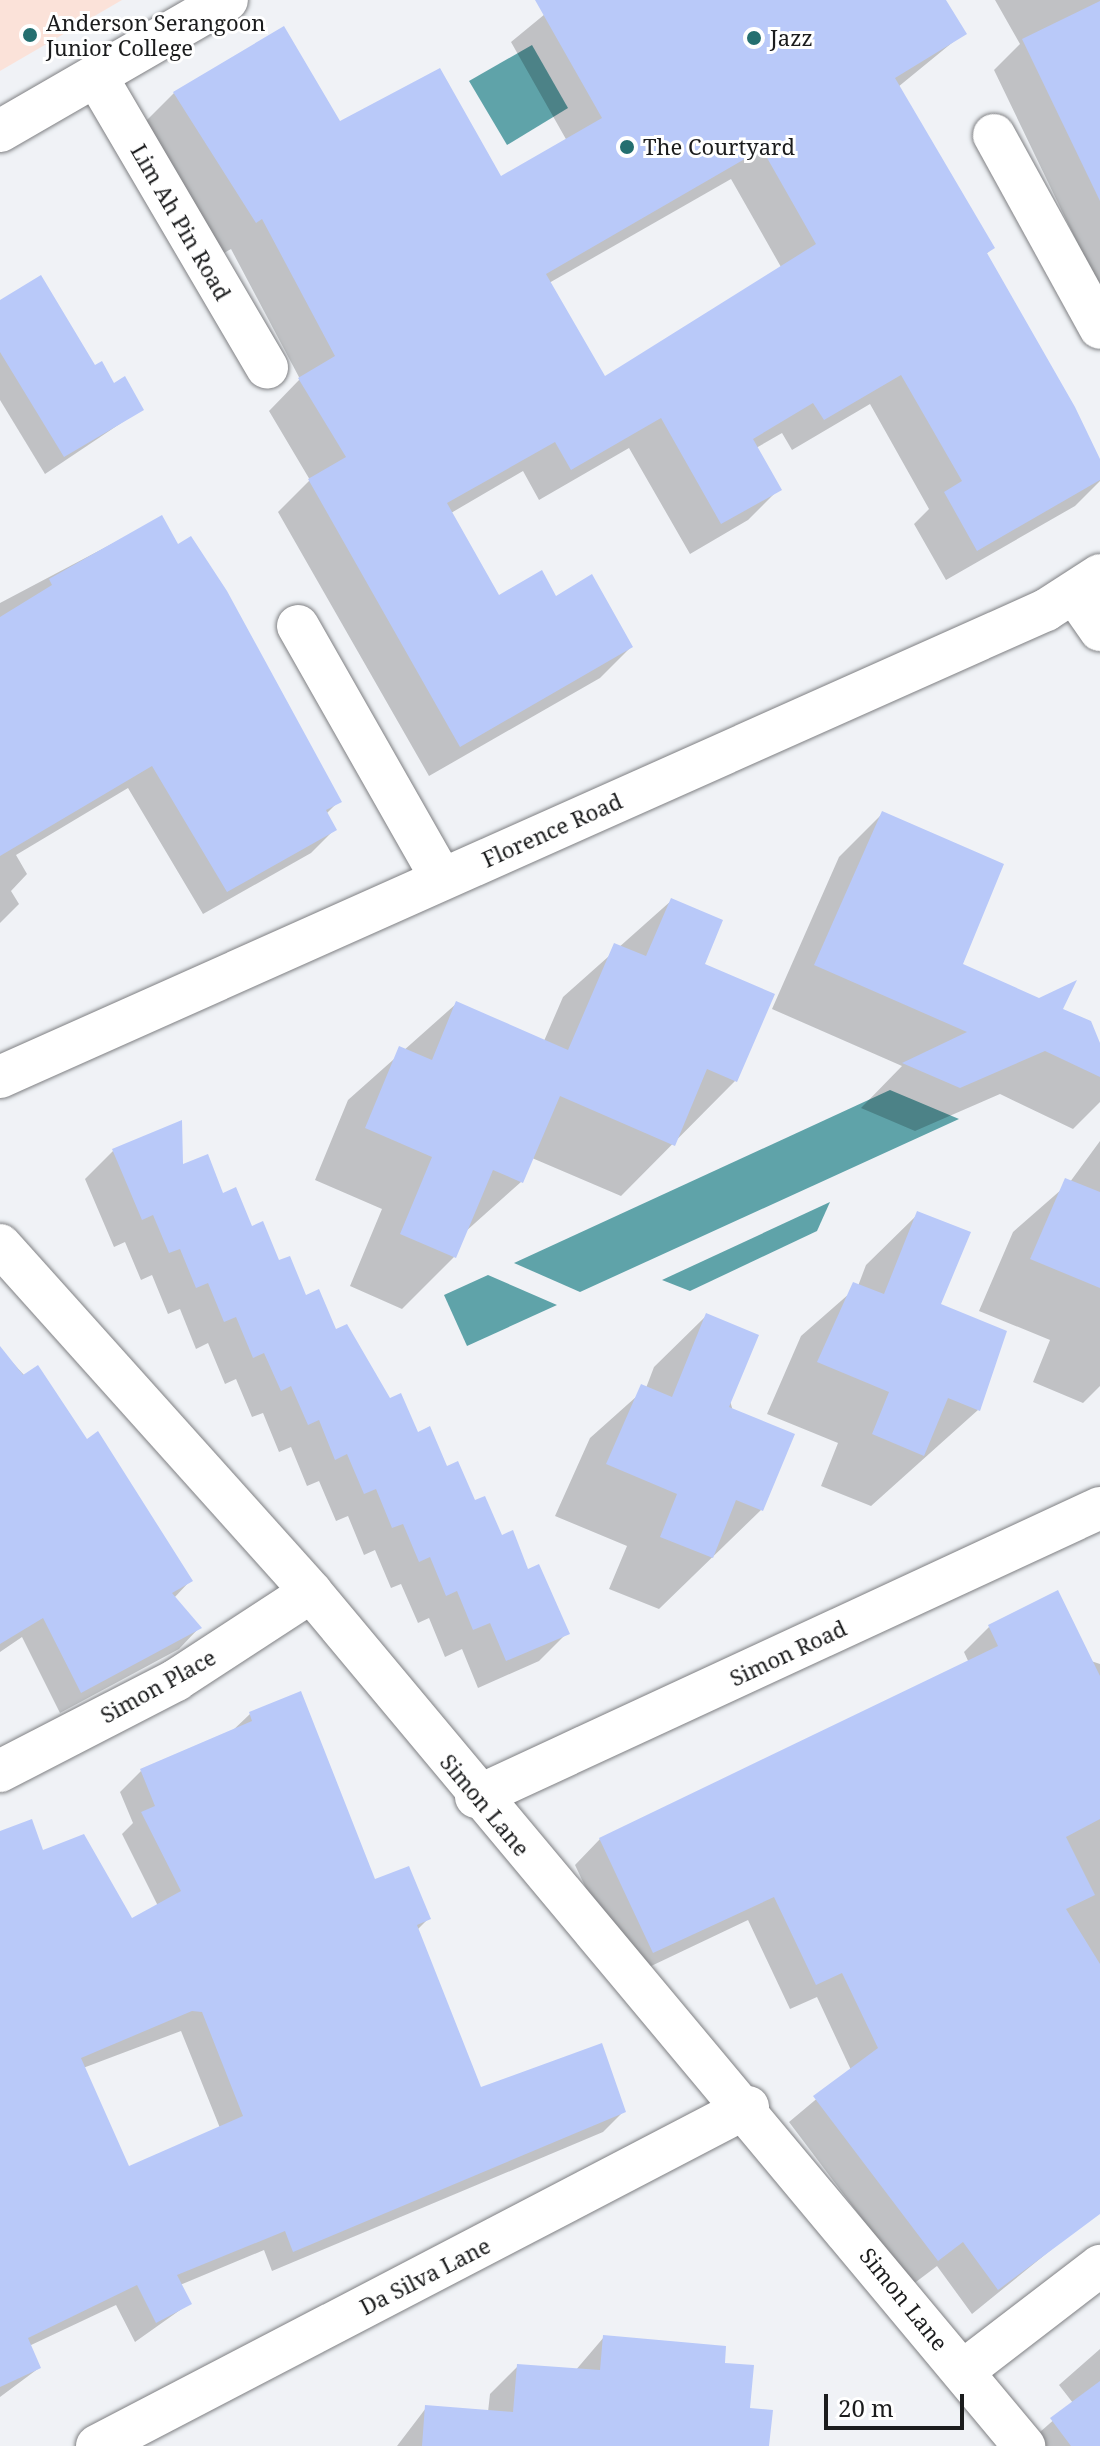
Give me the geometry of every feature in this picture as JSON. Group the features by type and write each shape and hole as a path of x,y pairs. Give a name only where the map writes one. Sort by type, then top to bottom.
{"street":[{"path":"0,131 227,0"},
{"name":"Lim Ah Pin Road","path":"96,76 267,367"},
{"path":"994,135 1100,328"},
{"path":"1088,585 1100,630"},
{"name":"Florence Road","path":"0,1077 1088,585"},
{"path":"298,626 441,878"},
{"name":"Simon Lane","path":"0,1245 311,1592 476,1797 748,2107 1024,2446"},
{"name":"Simon Road","path":"476,1797 1100,1508"},
{"name":"Simon Place","path":"0,1771 176,1680 311,1592"},
{"name":"Da Silva Lane","path":"100,2445 748,2107"},
{"name":"Simon Lane","path":"963,2371 1100,2266"}],"shaded area":[{"name":"Anderson Serangoon Junior College","path":"0,0 122,0 0,71"}],"water":[{"path":"532,45 568,108 507,145 469,81"},
{"path":"890,1090 959,1119 580,1292 514,1263"},
{"path":"830,1202 817,1231 690,1291 662,1280"},
{"path":"488,1275 557,1305 467,1346 444,1295"}],"building":[{"path":"535,0 946,0 967,34 895,78 995,248 987,253 1075,407 1100,459 1100,480 977,551 944,492 962,481 901,375 824,420 813,403 753,439 782,490 721,524 661,418 571,470 555,442 447,503 499,595 542,570 556,596 592,574 633,647 460,747 308,479 346,457 298,378 335,356 262,219 256,223 173,92 284,26 340,121 440,68 501,176 602,118","holes":["762,149 816,244 605,376 546,274"]},
{"path":"1100,1 1100,201 1022,39"},
{"path":"41,275 95,365 102,361 114,383 125,376 144,410 64,457 0,352 0,300"},
{"path":"162,515 178,544 191,536 227,591 342,802 326,810 337,830 227,892 152,766 0,856 0,617 52,585 49,579"},
{"path":"882,811 1004,864 963,964 1039,998 1077,980 1063,1009 1091,1021 1100,1043 1100,1077 1045,1051 960,1088 902,1063 967,1032 814,965"},
{"path":"671,898 723,920 705,964 775,994 737,1082 707,1069 675,1146 560,1096 523,1183 493,1170 456,1258 400,1234 432,1157 365,1128 399,1046 432,1060 456,1001 568,1050 614,943 646,956"},
{"path":"182,1120 183,1164 208,1154 223,1193 236,1187 252,1226 263,1221 279,1260 290,1256 306,1295 319,1289 336,1329 347,1324 390,1398 401,1393 418,1432 430,1426 447,1466 458,1461 475,1500 485,1496 502,1535 513,1530 528,1569 539,1564 570,1634 506,1661 490,1623 473,1630 457,1591 446,1596 430,1557 419,1562 403,1524 392,1528 376,1489 364,1494 347,1454 335,1460 319,1420 308,1425 291,1386 281,1391 264,1353 253,1358 236,1317 224,1322 208,1283 196,1288 180,1249 169,1253 153,1215 142,1220 112,1149"},
{"path":"1065,1178 1100,1192 1100,1288 1030,1259"},
{"path":"917,1211 971,1232 941,1304 1007,1331 980,1411 948,1398 924,1456 872,1434 889,1392 817,1362 853,1282 884,1294"},
{"path":"706,1313 759,1335 729,1407 795,1434 763,1511 736,1500 713,1558 660,1537 677,1494 606,1464 641,1384 672,1397"},
{"path":"0,1346 23,1375 38,1365 87,1439 98,1431 193,1581 172,1593 202,1628 81,1693 43,1618 0,1644"},
{"path":"1058,1590 1100,1676 1100,1819 1066,1837 1095,1895 1066,1909 1100,1964 1100,2214 998,2290 963,2242 938,2261 813,2096 878,2048 842,1973 816,1985 774,1897 653,1953 599,1838 998,1646 988,1625"},
{"path":"301,1691 375,1879 409,1866 431,1919 417,1925 481,2087 602,2043 626,2112 293,2252 285,2231 177,2275 192,2304 156,2323 137,2285 28,2338 41,2368 0,2387 0,1831 32,1819 43,1850 84,1834 132,1918 181,1891 141,1812 155,1806 140,1769 252,1721 249,1712","holes":["192,2011 202,2012 243,2116 129,2166 81,2058"]},
{"path":"603,2335 726,2346 725,2363 754,2365 750,2408 773,2410 769,2446 422,2446 425,2405 513,2412 517,2364 600,2370"},
{"path":"1100,2381 1100,2446 1071,2446 1050,2418"}],"place":[{"name":"Anderson Serangoon Junior College","path":"30,35"},
{"name":"Jazz","path":"754,38"},
{"name":"The Courtyard","path":"627,147"}]}
